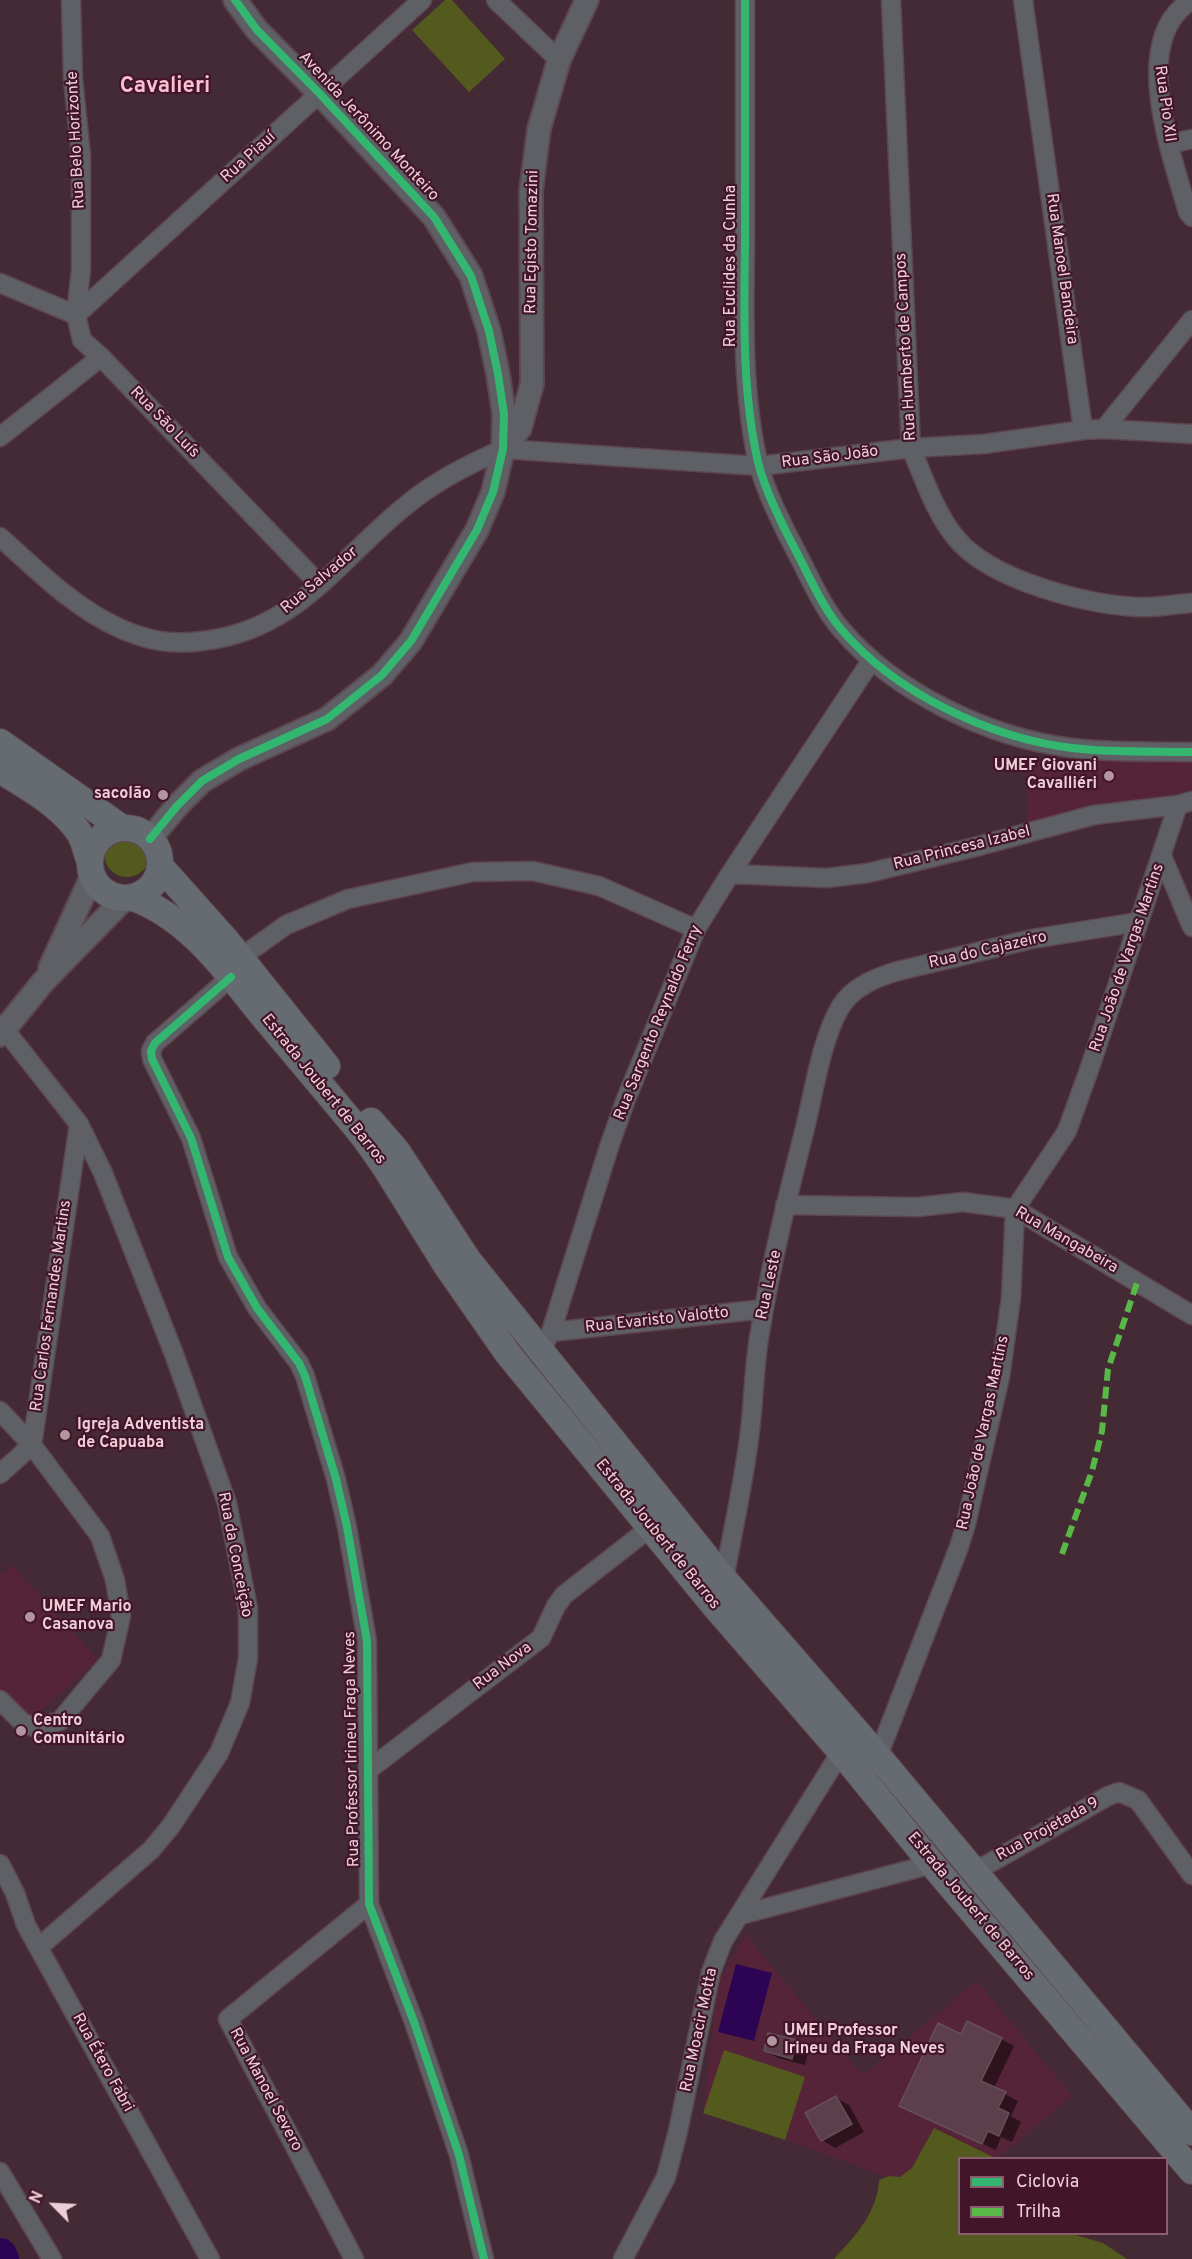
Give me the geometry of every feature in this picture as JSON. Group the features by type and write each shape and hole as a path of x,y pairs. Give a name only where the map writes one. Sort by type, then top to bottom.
{"main road":[{"path":"0,742 122,828 142,833 150,839 158,852 160,866 156,880 147,891 129,898 111,896 99,888 79,832 66,818 33,791 0,770"},
{"path":"91,869 93,849 101,838 122,828"},
{"name":"Estrada Joubert de Barros","path":"160,866 386,1167 446,1265 508,1354 712,1603 841,1752 932,1864 1192,2170"},
{"name":"Estrada Joubert de Barros","path":"129,898 152,905 170,916 209,952 235,968 397,1151 468,1260 545,1342 724,1579 878,1756 1192,2132"}],"street":[{"name":"Rua Belo Horizonte","path":"71,0 73,79 81,156 81,270 76,315"},
{"name":"Avenida Jerônimo Monteiro","path":"150,839 177,806 202,781 239,759 327,719 382,675 411,641 477,530 493,492 503,449 504,414 498,374 489,331 471,276 434,217 257,30 235,0"},
{"name":"Rua Piauí","path":"76,315 422,0"},
{"path":"496,0 559,60"},
{"name":"Rua Egisto Tomazini","path":"503,449 520,428 532,384 531,191 539,129 559,60 587,0"},
{"name":"Rua Euclides da Cunha","path":"745,0 744,333 751,429 759,466 787,534 839,628 871,661 906,686 944,708 989,727 1029,740 1072,748 1192,752"},
{"name":"Rua Humberto de Campos","path":"891,0 911,448 945,522 956,539 976,557 1016,578 1103,604 1140,607 1192,603"},
{"name":"Rua Manoel Bandeira","path":"1023,0 1083,430"},
{"name":"Rua Pio XII","path":"1192,0 1178,8 1167,27 1157,65 1161,107 1169,144 1188,212 1192,217"},
{"path":"1169,144 1192,139"},
{"path":"0,283 76,315"},
{"name":"Rua São Luís","path":"76,315 82,340 320,585"},
{"path":"1104,429 1192,320"},
{"path":"0,437 101,357"},
{"path":"1083,430 1192,434"},
{"name":"Rua São João","path":"503,449 759,466 911,448 984,444 1083,430"},
{"name":"Rua Salvador","path":"0,537 54,585 88,611 118,628 146,638 177,644 223,639 262,626 289,610 320,585 408,503 438,482 503,449"},
{"name":"Rua Sargento Reynaldo Ferry","path":"545,1342 612,1137 696,929 871,661"},
{"name":"Rua Princesa Izabel","path":"730,874 827,878 868,873 1094,815 1185,803"},
{"name":"Rua João de Vargas Martins","path":"878,1756 966,1524 999,1377 1011,1298 1015,1209 1067,1131 1138,922 1162,856 1185,803"},
{"path":"1162,856 1192,927"},
{"path":"43,982 91,869"},
{"name":"Rua Professor Irineu Fraga Neves","path":"484,2259 459,2155 414,2022 369,1904 367,1641 347,1527 319,1422 299,1363 257,1308 228,1257 191,1138 152,1059 151,1051 155,1043 235,968 286,925 348,899 473,872 533,871 599,886 696,929"},
{"path":"2,1032 43,982 129,898"},
{"name":"Rua do Cajazeiro","path":"847,1000 860,987 879,977 898,971 1032,939 1138,922"},
{"name":"Rua Leste","path":"724,1579 750,1432 759,1335 785,1205 828,1039 842,1005 847,1000"},
{"name":"Rua da Conceição","path":"2,1032 79,1124 103,1173 174,1354 227,1503 248,1608 248,1658 240,1703 219,1753 171,1826 151,1850 39,1947"},
{"name":"Rua Carlos Fernandes Martins","path":"32,1445 79,1124"},
{"name":"Rua Mangabeira","path":"785,1205 918,1207 963,1202 1015,1209 1192,1315"},
{"name":"Rua Evaristo Valotto","path":"545,1342 764,1309"},
{"path":"0,1411 32,1445 100,1536 115,1580 121,1616 111,1660 60,1720 50,1726 37,1728 22,1724 0,1700"},
{"path":"0,1474 32,1445"},
{"name":"Rua Nova","path":"367,1771 541,1638 556,1606 564,1595 651,1527"},
{"name":"Rua Moacir Motta","path":"623,2259 666,2177 678,2131 711,1972 723,1941 841,1752"},
{"name":"Rua Projetada 9","path":"974,1872 1108,1796 1119,1792 1138,1800 1192,1875"},
{"name":"Rua Étero Fabri","path":"0,1864 15,1893 26,1925 210,2259"},
{"path":"740,1915 932,1864"},
{"name":"Rua Manoel Severo","path":"354,2259 228,2019 369,1904"},
{"path":"0,2172 52,2259"}],"shaded area":[{"name":"UMEF Giovani Cavalliéri","path":"1026,758 1192,761 1192,791 1028,824"},
{"name":"UMEF Mario Casanova","path":"12,1565 98,1659 29,1722 0,1690 0,1575"},
{"name":"UMEI Professor Irineu da Fraga Neves","path":"745,1934 863,2076 977,1981 1072,2096 999,2157 958,2157 949,2199 703,2113 717,1986"},
{"path":"736,1964 772,1973 754,2041 718,2032"}],"green space":[{"path":"445,0 452,0 505,59 469,92 412,30"},
{"path":"127,831 143,838 150,854 143,870 127,877 111,870 104,854 111,838"},
{"path":"724,2050 805,2077 785,2140 703,2113"},
{"path":"934,2128 993,2157 958,2157 958,2235 1075,2235 1103,2243 1127,2259 834,2259 870,2213 879,2180 889,2176 900,2177 912,2168"}],"building":[{"path":"967,2021 1002,2038 981,2081 1006,2092 998,2108 1009,2113 999,2136 988,2131 982,2144 899,2106 938,2023 961,2034"},
{"path":"768,2033 797,2040 792,2059 764,2051"},
{"path":"836,2096 852,2124 821,2141 805,2113"}],"waterway":[{"path":"0,2255 2,2259"}],"marked path":[{"path":"1062,1554 1092,1471 1102,1431 1108,1369 1137,1283"}],"cycle path":[{"path":"150,839 177,806 202,781 239,759 327,719 382,675 411,641 477,530 493,492 503,449 504,414 498,374 489,331 471,276 434,217 257,30 235,0"},
{"path":"745,0 744,327 749,409 758,462 765,484 786,532 834,621 863,652 888,673 946,709 977,723 1041,743 1072,748 1192,752"},
{"path":"231,977 155,1043 151,1051 152,1059 191,1138 228,1257 257,1308 299,1363 305,1376 336,1479 367,1641 369,1904 414,2022 459,2155 484,2259"}],"place":[{"name":"UMEF Giovani Cavalliéri","path":"1109,776"},
{"name":"sacolão","path":"163,795"},
{"name":"Igreja Adventista de Capuaba","path":"65,1435"},
{"name":"UMEF Mario Casanova","path":"30,1617"},
{"name":"Centro Comunitário","path":"21,1731"},
{"name":"UMEI Professor Irineu da Fraga Neves","path":"772,2041"}],"district":[{"name":"Cavalieri","path":"165,88"}]}
